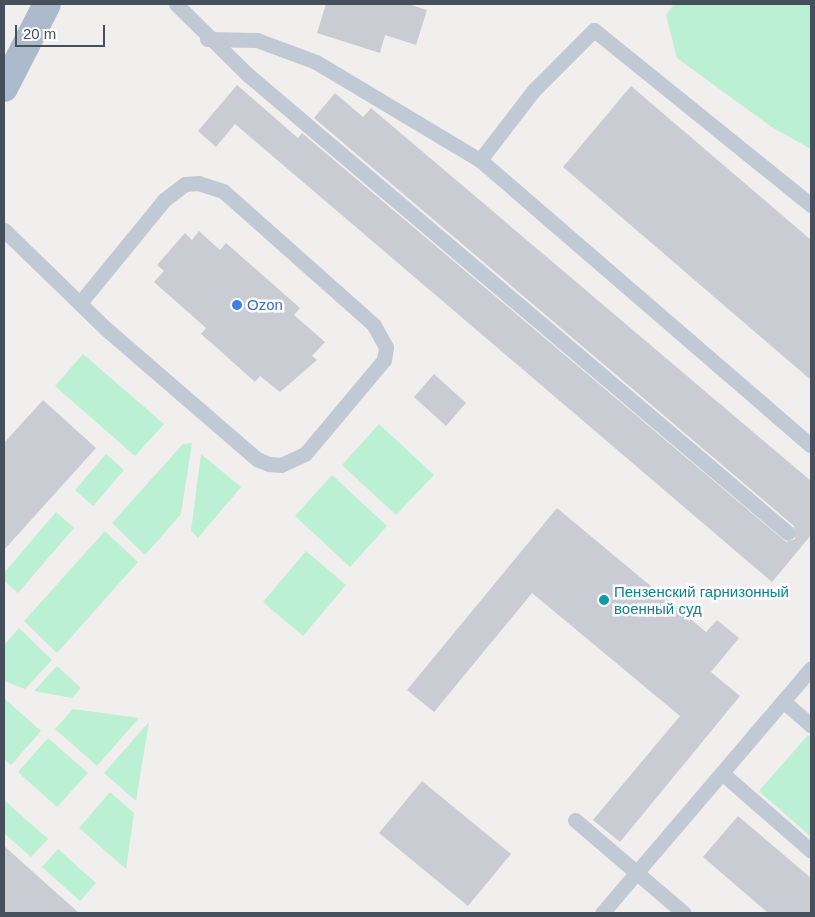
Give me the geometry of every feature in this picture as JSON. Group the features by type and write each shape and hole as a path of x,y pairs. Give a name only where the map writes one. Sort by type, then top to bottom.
{"main road":[{"path":"4,88 47,4"}],"lane":[{"path":"176,4 207,39 788,533"},
{"path":"480,160 534,90 594,30 811,205"},
{"path":"207,39 257,40 316,62 480,160 811,446"},
{"path":"4,230 80,303 257,458 269,464 281,465 305,454 384,360 386,347 374,325 223,192 199,182 185,184 164,200 80,303"},
{"path":"602,913 811,668"},
{"path":"783,701 811,725"},
{"path":"722,773 811,851"},
{"path":"576,820 684,913"}],"green space":[{"path":"674,4 811,4 811,149 770,126 677,58 666,15"},
{"path":"83,354 164,424 135,456 55,386"},
{"path":"379,424 434,475 396,515 342,465"},
{"path":"192,443 181,514 145,555 112,523 183,444"},
{"path":"106,454 124,470 93,506 75,490"},
{"path":"201,454 241,487 198,538 191,531"},
{"path":"332,475 387,526 350,567 295,516"},
{"path":"56,512 74,528 18,593 4,581 4,573"},
{"path":"105,531 138,562 57,653 24,621"},
{"path":"306,551 346,585 303,636 263,602"},
{"path":"19,628 52,660 25,689 4,681 4,645"},
{"path":"57,666 81,688 72,698 34,691"},
{"path":"4,698 41,731 11,765 4,759"},
{"path":"73,709 139,718 97,766 55,729"},
{"path":"149,722 136,801 104,773"},
{"path":"808,735 811,738 811,837 759,791"},
{"path":"48,738 88,773 57,807 18,772"},
{"path":"110,792 134,813 126,869 79,828"},
{"path":"4,800 48,839 31,857 4,833"},
{"path":"58,849 96,883 80,901 42,867"}],"building":[{"path":"326,4 408,4 427,10 416,45 385,35 380,53 317,33"},
{"path":"237,85 298,138 302,133 786,542 795,539 794,526 314,118 335,93 363,117 371,108 811,481 811,535 772,582 235,124 216,147 198,131"},
{"path":"631,86 811,240 811,380 563,167"},
{"path":"199,231 220,250 226,243 300,308 294,315 325,342 312,356 317,360 280,392 260,376 255,382 201,334 206,328 154,282 164,271 157,265 185,233 192,240"},
{"path":"434,374 466,403 446,426 414,397"},
{"path":"43,400 96,448 4,550 4,443"},
{"path":"557,508 706,632 717,620 739,638 711,672 740,696 620,842 593,820 680,716 532,593 434,712 407,690"},
{"path":"422,781 511,854 468,906 379,833"},
{"path":"738,816 811,878 811,913 768,913 703,857"},
{"path":"4,846 79,913 4,913"}],"place":[{"name":"Ozon","path":"237,305"},
{"name":"Пензенский гарнизонный военный суд","path":"604,600"}]}
